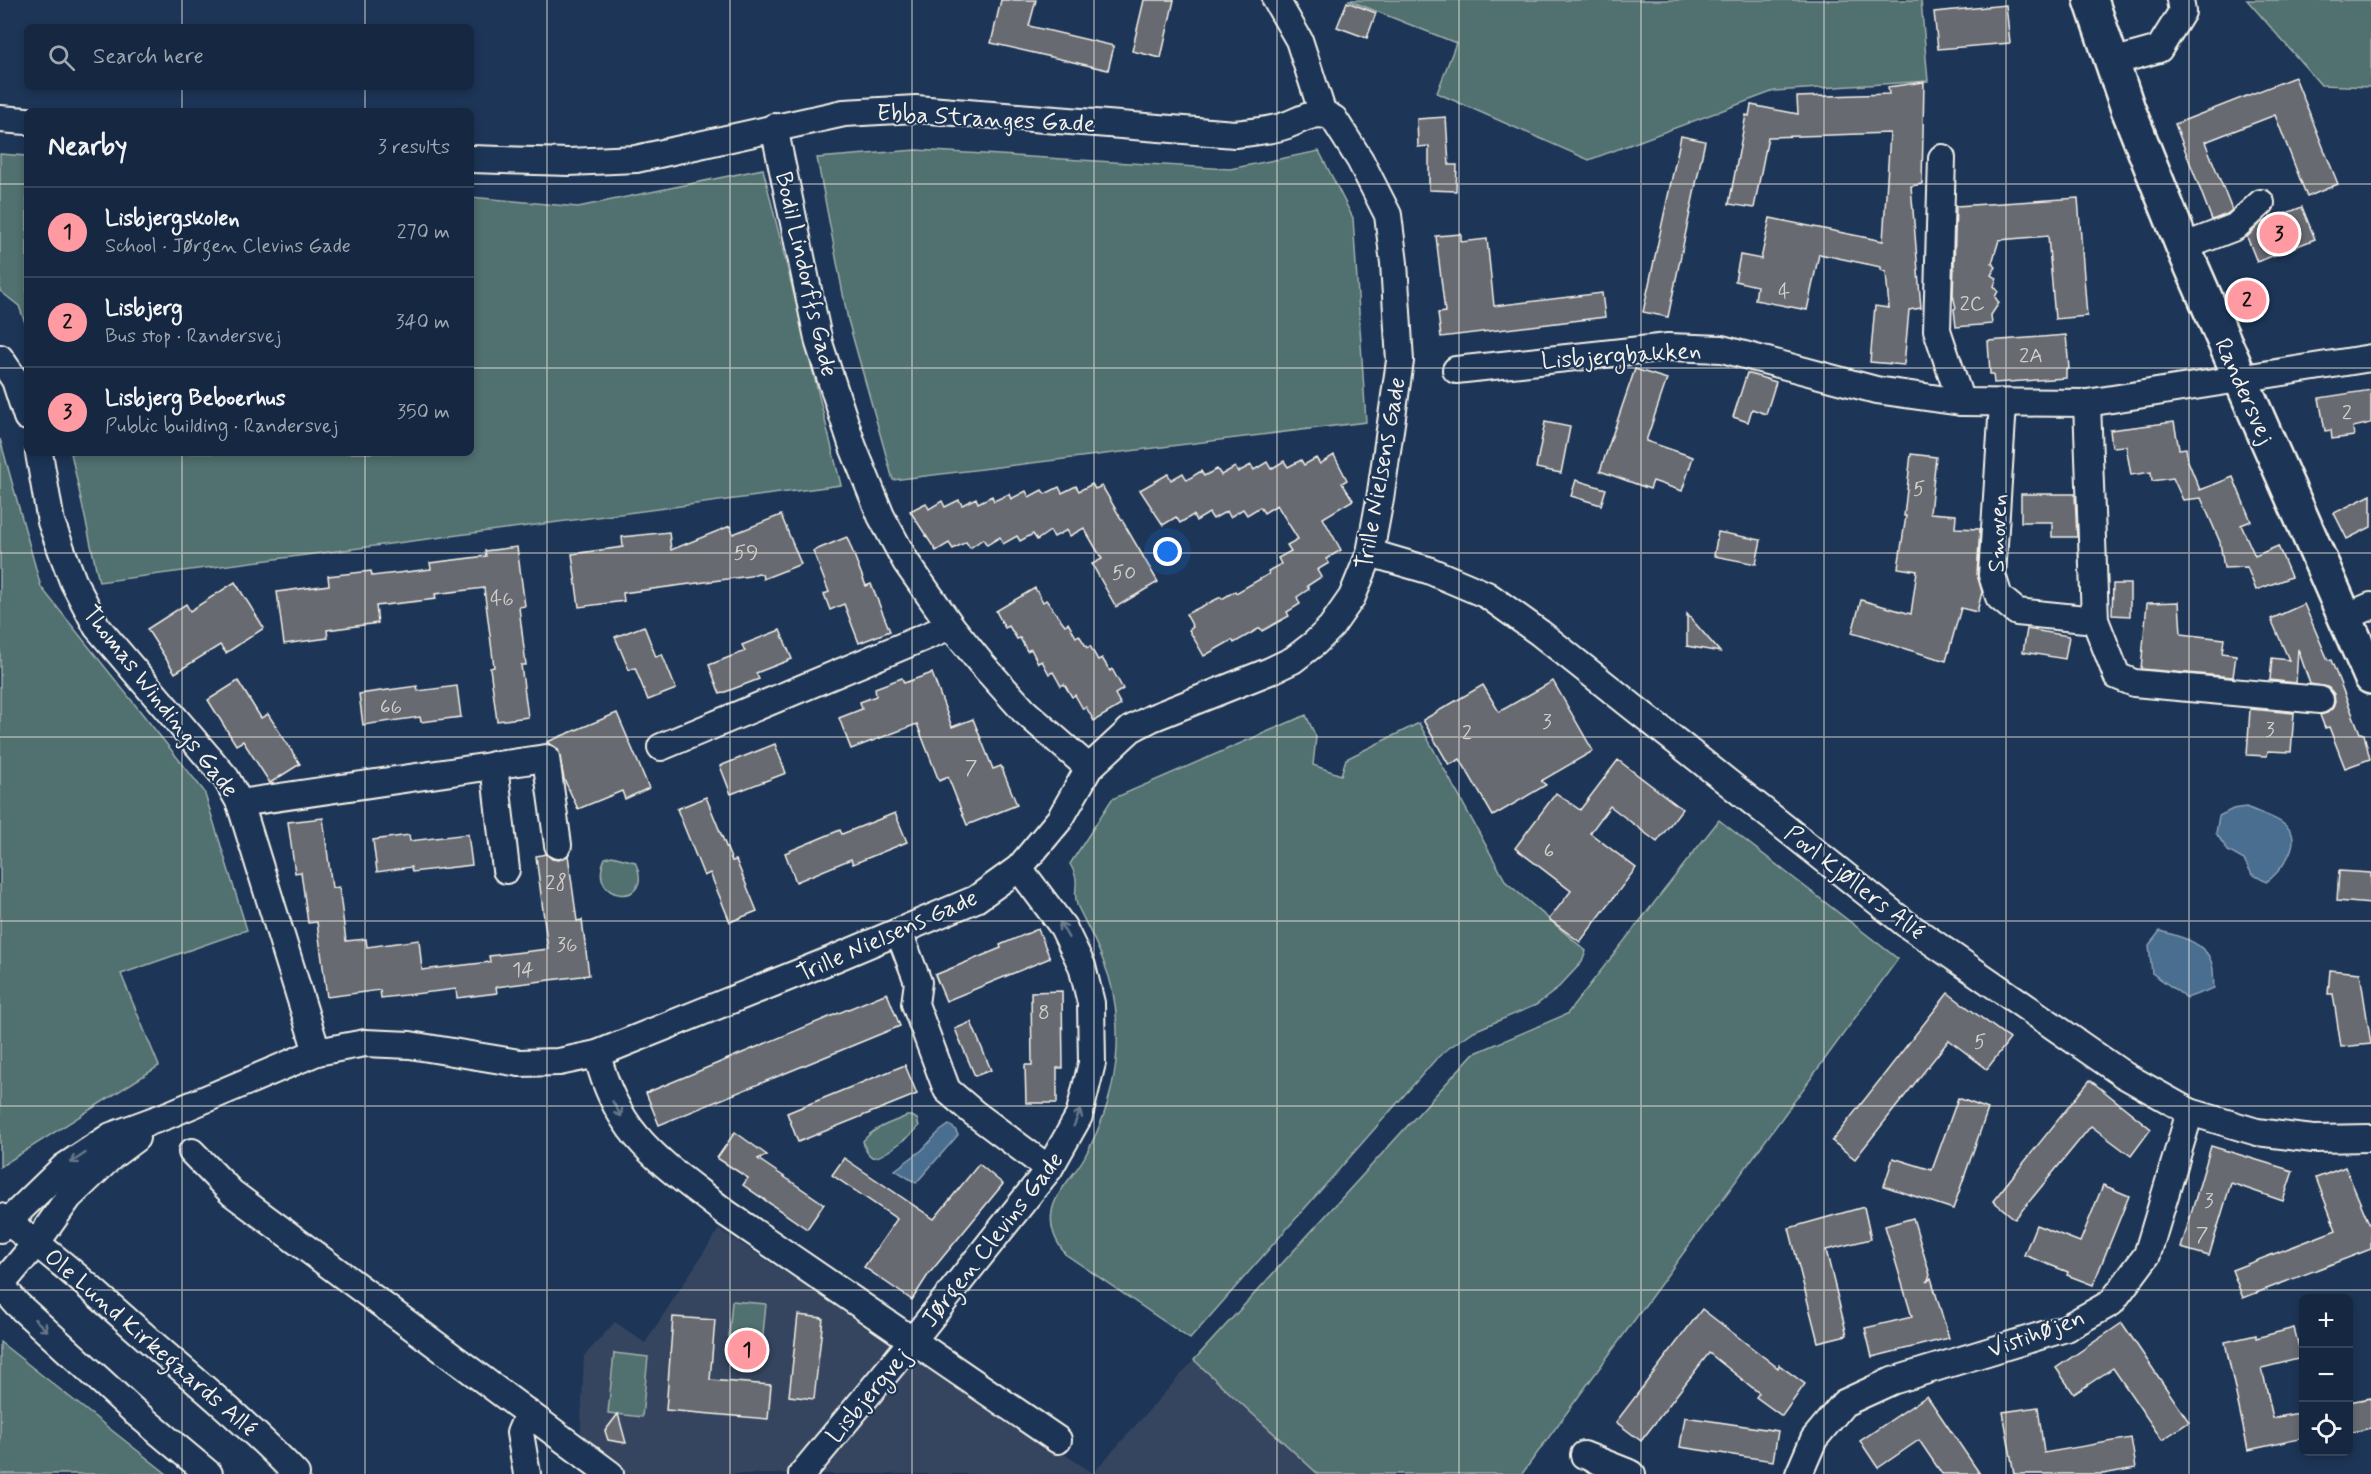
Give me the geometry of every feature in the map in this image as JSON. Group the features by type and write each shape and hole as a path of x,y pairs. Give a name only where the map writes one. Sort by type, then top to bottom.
{"main road":[{"name":"Randersvej","path":"2091,0 2112,62 2183,247 2240,378 2358,612 2371,677"}],"street":[{"name":"Trille Nielsens Gade","path":"2,1223 64,1167 111,1136 168,1115 317,1052 365,1043 410,1045 519,1063 559,1062 597,1054 976,899 1019,868 1060,819 1089,768 1131,729 1152,718 1270,671 1293,660 1315,643 1331,627 1352,597 1370,554 1400,361 1394,263 1388,215 1344,134 1334,119 1323,114 1299,40 1276,0"},
{"path":"2112,62 2158,49 2182,12 2180,0"},
{"name":"Ebba Stranges Gade","path":"474,159 568,162 636,159 844,113 916,109 1235,134 1282,127 1302,118 1323,114"},
{"path":"0,119 24,121"},
{"name":"Bodil Lindorffs Gade","path":"774,127 819,343 853,447 881,516 906,562 951,626 1024,711 1089,768"},
{"path":"1942,158 1938,330 1961,402"},
{"path":"2183,247 2235,226 2261,203"},
{"name":"Lisbjergbakken","path":"1456,370 1658,347 1722,349 1876,390 1961,402 2087,403 2371,358"},
{"path":"0,358 15,380 24,408"},
{"path":"2087,403 2095,620 2117,676 2134,683 2320,700"},
{"name":"Smoven","path":"2004,404 1992,575 1999,597 2017,612 2095,620"},
{"name":"Thomas Windings Gade","path":"40,456 51,522 73,580 93,620 226,778 240,803 317,1052"},
{"name":"Povl Kjøllers Allé","path":"1370,554 1428,570 1487,595 1540,633 1906,924 2124,1075 2190,1112 2257,1132 2313,1139 2371,1138"},
{"path":"661,747 951,626"},
{"path":"240,803 546,758 558,844"},
{"path":"494,765 506,870"},
{"name":"Jørgen Clevins Gade","path":"597,1054 606,1088 626,1124 648,1150 726,1213 913,1340 1049,1169 1079,1116 1092,1063 1091,1003 1082,966 1063,927 1019,868"},
{"path":"899,932 918,982 915,1004 947,1090 1049,1169"},
{"name":"Vistihøjen","path":"1799,1474 1814,1439 1844,1403 1892,1381 2066,1328 2112,1303 2147,1255 2190,1112"},
{"name":"Trille Nielsens Gade","path":"0,1285 37,1242 69,1197 112,1156 168,1115"},
{"path":"192,1152 232,1193 610,1474"},
{"name":"Ole Lund Kirkegaards Allé","path":"2,1223 37,1242 225,1407 296,1474"},
{"path":"0,1285 17,1304 136,1413 209,1474"},
{"name":"Lisbjergvej","path":"802,1474 913,1340 1058,1440"},
{"path":"528,1414 520,1433 528,1474"},
{"path":"1584,1455 1632,1474"}],"shaded area":[{"path":"2246,807 2285,825 2292,835 2293,842 2287,858 2266,882 2252,874 2244,860 2228,851 2216,833 2219,816 2233,809"},
{"path":"2160,931 2191,941 2204,950 2212,964 2214,988 2187,998 2152,973 2149,945"},
{"path":"949,1125 958,1135 916,1183 895,1170 922,1150"},
{"path":"719,1229 1093,1473 1194,1360 1318,1474 622,1474 580,1446 584,1356 615,1322 645,1343"}],"green space":[{"path":"1348,0 1921,0 1928,81 1774,91 1589,160 1437,93 1456,43"},
{"path":"2247,0 2371,0 2371,87 2321,85"},
{"path":"916,150 1230,169 1319,151 1353,218 1366,422 893,480 848,320 817,158"},
{"path":"0,154 24,156 24,320 19,306 0,291"},
{"path":"763,169 841,485 99,582 72,456 474,456 474,197 578,207"},
{"path":"0,439 41,587 204,791 247,930 121,974 159,1066 0,1167"},
{"path":"1306,715 1316,737 1313,765 1341,775 1346,759 1419,723 1506,882 1586,951 1582,962 1556,990 1536,1005 1474,1031 1436,1059 1190,1339 1065,1254 1052,1229 1051,1218 1057,1198 1084,1158 1102,1119 1114,1077 1117,1049 1116,1016 1111,983 1098,948 1077,905 1076,881 1070,864 1112,799"},
{"path":"1719,820 1898,959 1522,1474 1318,1474 1194,1360 1473,1054 1567,1014"},
{"path":"612,856 635,862 639,877 637,887 630,893 612,892 604,884 601,873 605,858"},
{"path":"907,1116 917,1119 919,1126 890,1150 876,1157 870,1156 863,1141 867,1136"},
{"path":"732,1301 766,1304 760,1364 727,1361"},
{"path":"0,1342 167,1474 0,1474"},
{"path":"614,1353 648,1357 642,1417 608,1413"}],"building":[{"path":"1001,0 1036,0 1029,26 1114,46 1108,70 991,43"},
{"path":"1144,0 1174,0 1161,58 1132,51"},
{"path":"1347,2 1376,13 1367,38 1337,27"},
{"path":"2006,5 2010,43 1938,49 1934,12"},
{"path":"2295,77 2338,184 2307,197 2275,115 2205,142 2232,210 2212,220 2175,124"},
{"path":"1924,82 1922,184 1911,186 1921,308 1909,310 1904,365 1870,362 1875,306 1889,308 1886,272 1881,270 1881,267 1819,254 1807,310 1755,300 1757,286 1735,281 1740,255 1761,259 1770,218 1883,241 1890,133 1768,137 1754,208 1729,204 1746,115 1749,116 1751,105 1798,114 1797,97 1889,94 1888,87"},
{"path":"1446,117 1449,165 1457,165 1456,191 1429,190 1429,146 1418,147 1417,119"},
{"path":"1681,136 1705,141 1668,317 1643,312"},
{"path":"2078,198 2087,316 2055,319 2048,236 1999,240 1992,263 1996,267 1991,275 1997,278 1994,286 1998,291 1995,297 1999,303 1991,315 1992,324 1956,327 1953,295 1956,206"},
{"path":"2302,207 2315,239 2257,262 2247,237 2261,223"},
{"path":"1461,234 1461,242 1487,239 1494,306 1602,293 1605,317 1441,337 1438,313 1445,312 1436,236"},
{"path":"2066,335 2069,369 2066,369 2066,378 1994,383 1993,374 1990,374 1988,341"},
{"path":"1635,369 1667,379 1646,441 1693,457 1682,491 1653,481 1650,489 1600,471"},
{"path":"1747,373 1776,382 1766,414 1752,409 1748,422 1733,417"},
{"path":"2371,390 2371,423 2353,427 2354,436 2332,439 2331,430 2325,431 2319,398"},
{"path":"1545,422 1570,427 1561,473 1536,468"},
{"path":"2174,422 2179,449 2186,448 2188,461 2200,490 2233,477 2251,521 2241,525 2255,556 2278,546 2291,577 2256,590 2247,567 2224,568 2220,542 2201,498 2183,500 2173,478 2152,481 2151,472 2131,475 2126,446 2112,447 2110,430"},
{"path":"1911,454 1936,457 1930,513 1956,515 1955,528 1980,529 1977,574 1982,592 1977,612 1961,608 1946,661 1852,633 1861,600 1911,614 1917,571 1898,568 1906,516 1904,516"},
{"path":"1334,455 1347,480 1342,483 1353,500 1323,518 1341,550 1326,559 1329,563 1317,570 1321,577 1307,586 1309,589 1297,597 1300,604 1287,612 1289,616 1262,631 1260,628 1234,643 1232,640 1204,656 1189,630 1193,627 1186,614 1235,591 1236,593 1269,574 1268,571 1281,564 1278,558 1291,551 1287,545 1298,539 1277,505 1264,513 1260,507 1247,515 1243,509 1230,517 1227,511 1213,519 1209,513 1196,521 1193,515 1180,523 1176,517 1163,525 1140,490 1168,474 1171,480 1183,473 1187,480 1201,471 1204,476 1217,469 1221,475 1235,467 1238,472 1251,465 1254,470 1267,462 1271,469 1284,461 1288,467 1301,460 1304,465 1316,458 1320,464"},
{"path":"1576,480 1606,489 1601,505 1571,496"},
{"path":"1092,484 1095,489 1102,486 1158,582 1116,607 1092,564 1102,559 1084,528 1070,536 1067,530 1054,537 1050,531 1037,540 1033,534 1020,541 1017,536 1003,544 1000,537 987,545 983,539 970,548 966,542 953,549 949,543 936,551 910,511 926,503 929,509 942,501 945,507 959,500 962,505 976,498 978,503 992,496 994,501 1009,494 1011,499 1026,491 1029,497 1042,490 1045,494 1059,487 1062,493 1076,486 1079,491"},
{"path":"2021,494 2075,494 2077,537 2052,537 2052,522 2021,522"},
{"path":"2371,495 2371,527 2347,539 2334,513"},
{"path":"781,515 801,564 763,579 762,574 758,573 623,593 624,601 579,607 572,554 623,547 622,537 669,532 671,550 730,526 733,534"},
{"path":"1718,532 1761,540 1756,564 1714,556"},
{"path":"847,537 866,586 871,584 890,631 859,643 844,604 830,610 824,594 829,592 813,551"},
{"path":"517,547 525,606 519,607 526,665 521,665 528,717 497,721 490,668 494,667 484,588 435,594 436,599 376,606 378,623 327,630 328,638 284,644 277,592 329,585 328,576 371,571 372,576 431,569 430,563 486,556 485,551"},
{"path":"235,582 264,628 226,653 220,645 175,673 147,629 186,604 190,611"},
{"path":"2113,584 2130,584 2130,616 2112,615"},
{"path":"1035,588 1043,602 1046,600 1065,625 1068,623 1076,637 1079,635 1087,648 1090,646 1098,660 1102,658 1110,671 1112,669 1123,689 1115,694 1121,705 1094,721 1086,707 1083,709 1075,695 1072,697 1064,684 1061,686 1053,672 1049,674 1042,661 1038,663 1031,649 1027,651 1020,638 1017,639 1009,626 1005,628 996,611"},
{"path":"2179,602 2181,634 2224,639 2222,653 2236,655 2233,677 2141,669 2147,603"},
{"path":"2304,604 2328,660 2331,660 2360,733 2364,734 2370,759 2345,768 2329,727 2325,728 2320,715 2333,708 2334,694 2328,687 2310,684 2298,649 2296,683 2270,680 2272,658 2289,660 2271,619"},
{"path":"1687,614 1720,652 1687,646"},
{"path":"644,626 656,657 662,654 676,689 648,700 635,668 629,670 615,637"},
{"path":"2027,629 2069,636 2065,659 2023,652"},
{"path":"780,630 792,659 756,673 759,679 720,694 709,665 745,651 742,645"},
{"path":"932,673 952,727 973,719 993,769 1001,766 1017,805 967,825 948,777 939,781 917,724 851,749 839,718 862,709 860,702 876,696 875,688 902,678 904,683"},
{"path":"238,681 261,718 268,714 300,764 270,783 243,741 236,745 208,700"},
{"path":"1553,681 1593,751 1541,781 1546,785 1493,816 1460,759 1449,765 1423,720 1483,685 1499,712"},
{"path":"417,686 418,691 457,686 461,717 421,722 420,717 363,725 359,694"},
{"path":"2250,709 2294,713 2291,752 2268,751 2267,756 2247,755"},
{"path":"617,713 649,788 625,799 622,791 578,809 564,779 558,749 547,742"},
{"path":"775,744 786,773 731,794 720,766"},
{"path":"1618,760 1682,809 1657,842 1610,806 1590,833 1636,868 1580,942 1549,919 1571,891 1515,848 1556,793 1580,810"},
{"path":"706,797 732,861 736,860 757,911 730,922 710,873 704,876 677,809"},
{"path":"895,813 907,842 853,864 851,859 796,882 785,853 840,830 842,834"},
{"path":"323,818 332,888 339,887 346,941 366,939 367,947 419,940 422,970 490,962 489,956 548,949 536,856 546,854 552,859 559,860 568,855 577,921 582,920 589,975 496,987 497,993 457,998 456,989 381,998 380,990 327,997 317,922 308,923 301,872 295,873 288,822"},
{"path":"468,834 472,865 412,872 411,867 377,872 373,840 409,835 410,841"},
{"path":"2339,871 2371,873 2371,904 2337,901"},
{"path":"1038,929 1050,958 946,1001 935,975 1001,948 1000,945"},
{"path":"2330,970 2360,973 2371,1044 2341,1047 2333,994 2328,994"},
{"path":"1062,991 1063,1068 1057,1068 1057,1103 1026,1103 1025,1065 1032,1065 1031,992"},
{"path":"887,993 900,1026 659,1125 646,1093"},
{"path":"1948,993 2010,1039 1987,1069 1949,1040 1855,1159 1832,1141"},
{"path":"971,1022 991,1070 975,1076 955,1029"},
{"path":"905,1065 917,1094 798,1142 787,1113"},
{"path":"2090,1080 2151,1129 2131,1156 2091,1126 2015,1219 1993,1201"},
{"path":"1958,1098 1988,1109 1953,1209 1884,1186 1893,1158 1932,1170"},
{"path":"735,1132 767,1155 758,1159 824,1204 807,1229 743,1185 748,1178 717,1158"},
{"path":"2211,1146 2293,1171 2283,1201 2231,1183 2209,1256 2181,1248"},
{"path":"844,1158 934,1219 979,1164 1003,1184 928,1275 912,1300 864,1267 897,1219 832,1175"},
{"path":"2345,1167 2371,1228 2371,1249 2243,1298 2232,1270 2336,1230 2316,1178"},
{"path":"2103,1185 2129,1196 2093,1285 2067,1275 2068,1272 2024,1255 2036,1225 2080,1242"},
{"path":"1864,1207 1871,1239 1826,1250 1847,1335 1818,1342 1789,1228"},
{"path":"1913,1218 1930,1275 1927,1282 1931,1278 1949,1338 1872,1357 1865,1328 1912,1317 1885,1226"},
{"path":"1702,1309 1778,1368 1779,1365 1805,1384 1782,1416 1756,1397 1759,1393 1709,1353 1641,1441 1616,1422"},
{"path":"798,1315 823,1318 814,1399 789,1396"},
{"path":"673,1317 715,1320 710,1380 771,1385 768,1419 666,1410"},
{"path":"2122,1323 2189,1422 2162,1440 2113,1368 2074,1394 2056,1368"},
{"path":"2294,1328 2299,1347 2299,1359 2262,1368 2273,1418 2299,1413 2299,1439 2248,1450 2225,1342 2256,1335 2256,1338"},
{"path":"1927,1396 1980,1474 1942,1474 1919,1440 1878,1468 1860,1441"},
{"path":"2371,1398 2371,1428 2353,1432 2353,1401"},
{"path":"2038,1407 2044,1453 2131,1438 2136,1468 2103,1474 2014,1474 2003,1412"},
{"path":"618,1414 626,1443 608,1440 605,1431"},
{"path":"1685,1417 1778,1431 1773,1461 1680,1447"}],"place":[{"name":"Lisbjerg Beboerhus","path":"2279,234"},
{"name":"Lisbjerg","path":"2247,300"},
{"name":"Lisbjergskolen","path":"747,1350"}]}
